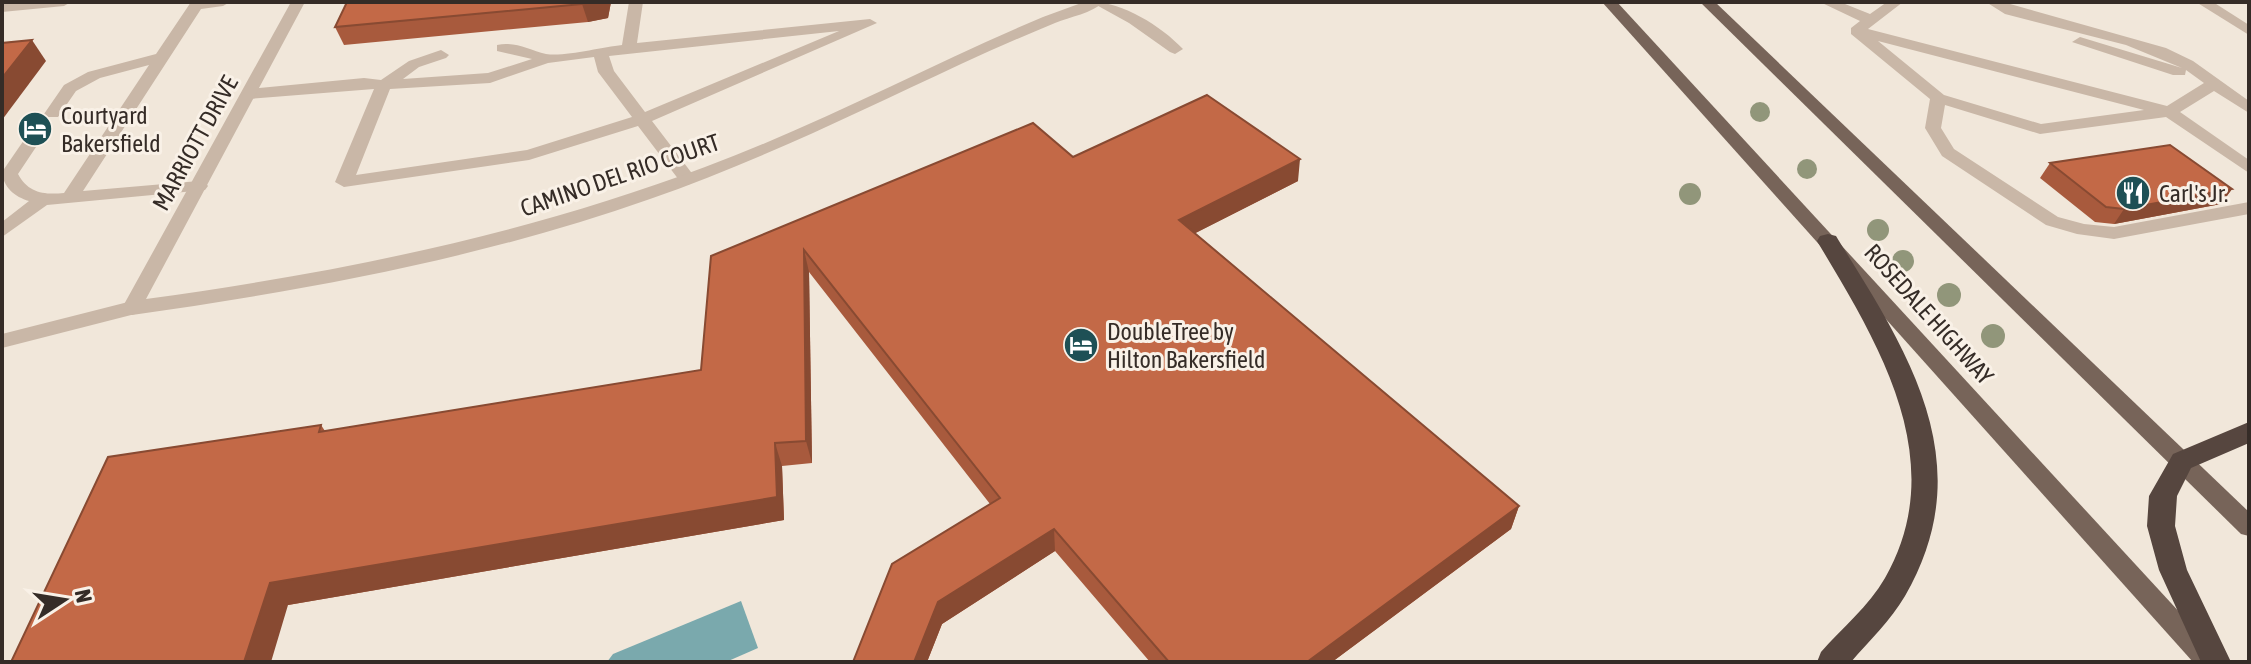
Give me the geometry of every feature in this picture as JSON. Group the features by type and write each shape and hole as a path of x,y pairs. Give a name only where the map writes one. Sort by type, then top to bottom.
{"highway":[{"path":"1828,241 1883,330 1909,390 1924,448 1927,490 1919,539 1895,587 1832,662"},
{"path":"2216,662 2173,570 2161,526 2163,496 2182,461 2249,432"}],"main road":[{"name":"ROSEDALE HIGHWAY","path":"1609,2 2209,662"},
{"path":"1707,2 2249,527"}],"street":[{"path":"2,8 64,2"},
{"path":"70,198 194,3 223,2"},
{"name":"MARRIOTT DRIVE","path":"132,308 298,2"},
{"path":"629,49 636,2"},
{"path":"1097,2 1134,20 1175,49"},
{"name":"CAMINO DEL RIO COURT","path":"2,341 132,308 297,284 411,263 521,235 688,180 1097,2"},
{"path":"1827,2 1871,20"},
{"path":"1856,31 1896,2"},
{"path":"1993,2 2023,26 2172,69 2213,85 2249,108"},
{"path":"2203,2 2249,31"},
{"path":"249,94 364,83 384,85 490,78 546,59 870,23 643,119 529,155 344,182 384,85 414,64 441,55"},
{"path":"1856,31 1938,98 2040,129 2169,112 2213,85"},
{"path":"1856,31 2169,112 2249,168"},
{"path":"502,48 523,50 546,59"},
{"path":"600,52 606,72 688,180"},
{"path":"52,114 70,88 94,75 162,57"},
{"path":"1938,98 1933,128 1948,152 2052,221 2083,230 2114,233 2249,208"},
{"path":"30,144 9,174 14,187 41,201"},
{"path":"2,231 41,201 199,186"}],"water":[{"path":"741,601 758,648 726,662 607,662 613,654"}],"building":[{"path":"347,2 592,2 335,27"},
{"path":"32,40 2,78 2,43"},
{"name":"DoubleTree by Hilton Bakersfield","path":"1207,95 1300,159 1179,220 1519,506 1307,662 1169,662 1054,529 938,602 914,662 853,662 892,564 1000,498 804,250 806,441 775,443 777,497 270,583 244,662 11,662 108,457 321,425 319,432 701,370 711,256 1033,123 1073,157"},
{"path":"2170,145 2232,189 2124,209 2106,207 2050,163"}],"place":[{"name":"Courtyard Bakersfield","path":"35,129"},
{"name":"Carl's Jr.","path":"2133,193"},
{"name":"DoubleTree by Hilton Bakersfield","path":"1081,345"}]}
